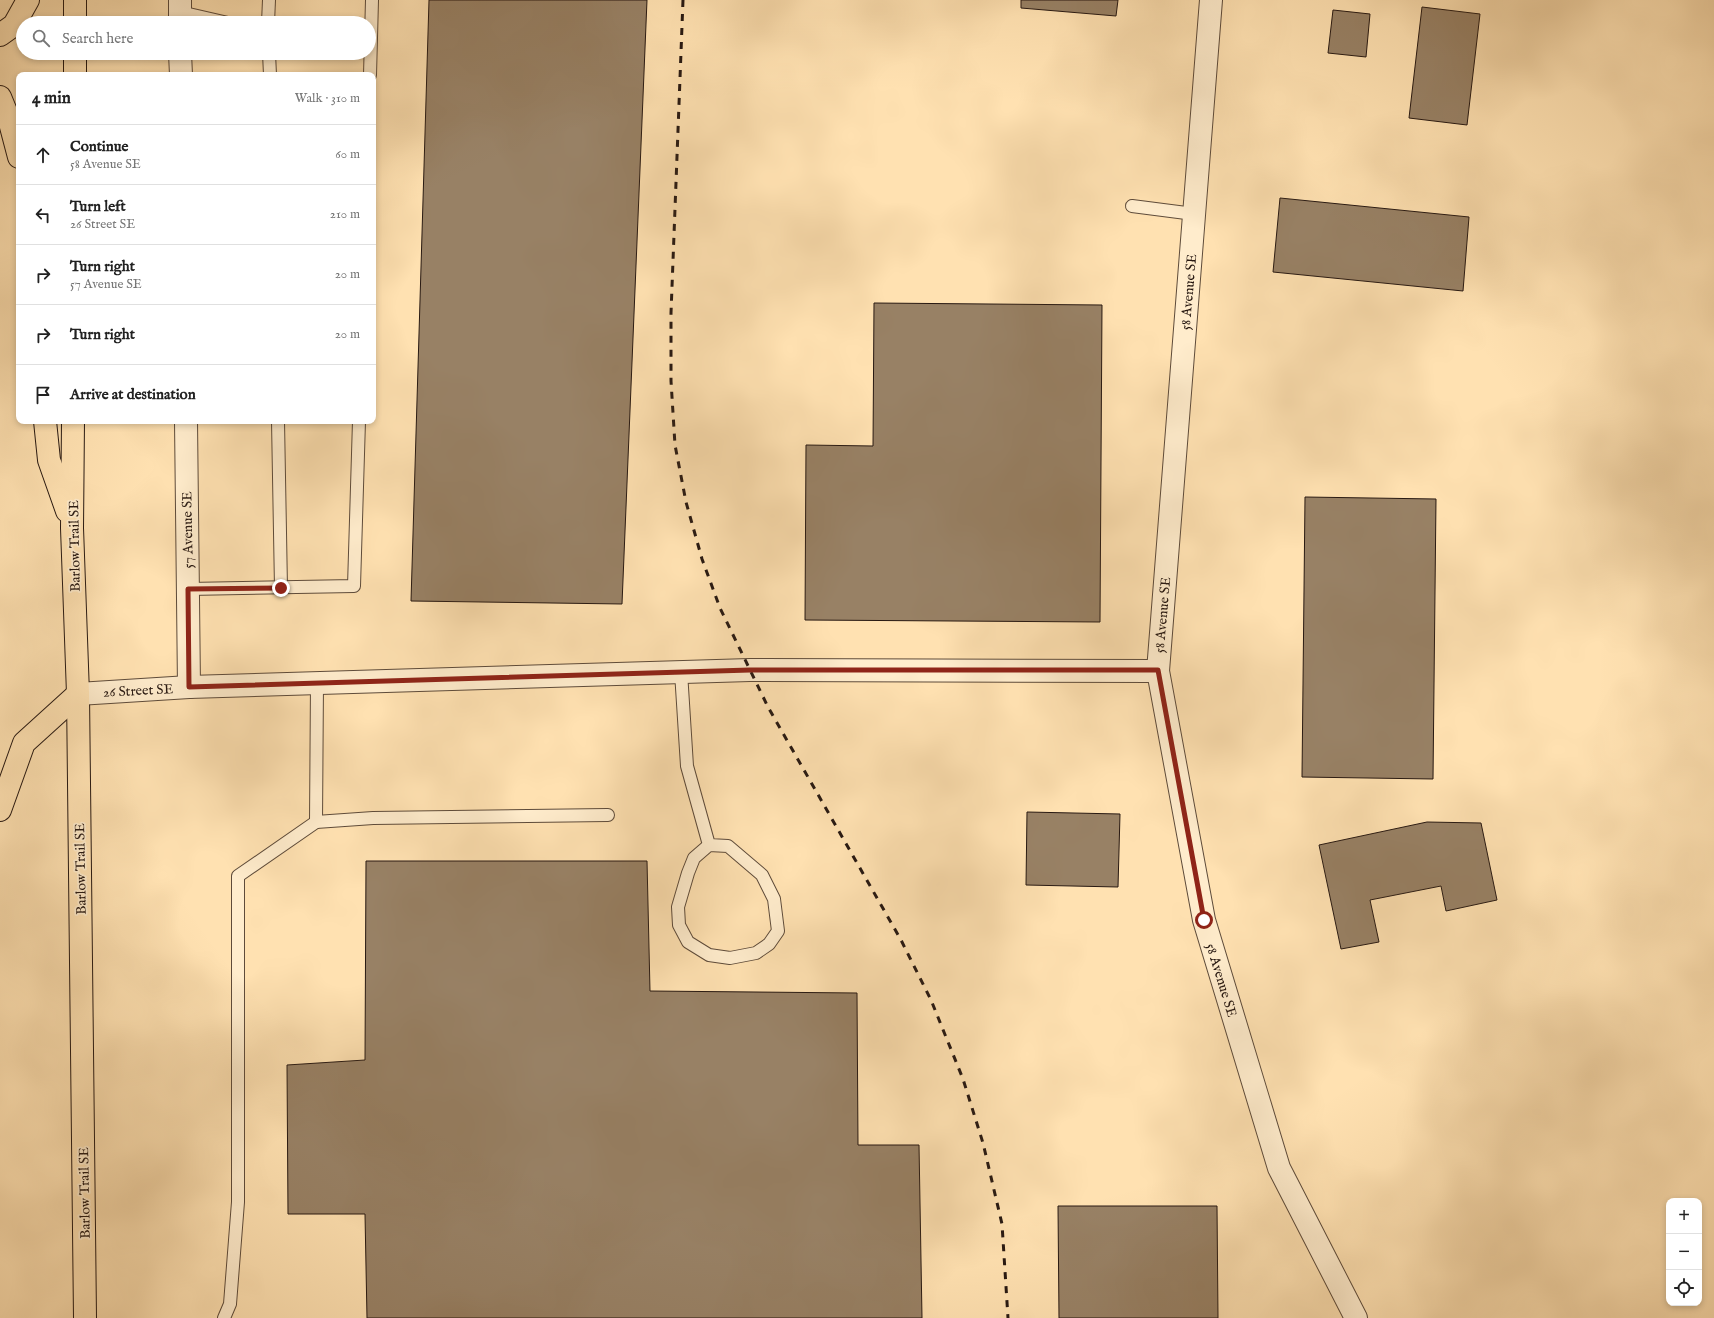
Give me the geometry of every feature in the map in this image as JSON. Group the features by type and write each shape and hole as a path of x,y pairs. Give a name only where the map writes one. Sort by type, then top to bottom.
{"main road":[{"path":"19,16 28,0"},
{"path":"75,0 75,16"},
{"path":"0,35 14,25 16,21"},
{"path":"75,60 75,72"},
{"path":"0,97 9,119 16,146"},
{"path":"45,424 49,460 72,528"},
{"name":"Barlow Trail SE","path":"73,424 72,528 78,694 85,1318"},
{"path":"0,810 24,743 78,694"}],"street":[{"name":"58 Avenue SE","path":"1211,0 1158,670 1204,920 1278,1168 1356,1318"},
{"path":"180,60 181,72"},
{"name":"57 Avenue SE","path":"186,424 189,687"},
{"name":"26 Street SE","path":"78,694 189,687 750,670 1158,670"}],"lane":[{"path":"268,16 269,0"},
{"path":"371,16 372,0"},
{"path":"180,12 197,16"},
{"path":"269,60 270,72"},
{"path":"370,60 370,72"},
{"path":"1132,206 1194,214"},
{"path":"278,424 281,588"},
{"path":"188,589 354,586 359,424"},
{"path":"681,672 688,766 709,845"},
{"path":"316,822 317,683"},
{"path":"224,1318 230,1304 238,1202 238,876 316,822 373,818 608,815"},
{"path":"709,845 728,846 744,858 762,875 774,898 778,931 769,944 756,953 730,958 709,955 688,942 679,925 678,907 688,873 694,858 709,845"}],"building":[{"path":"429,0 647,0 622,604 411,601"},
{"path":"1021,0 1118,0 1116,16 1021,8"},
{"path":"1422,7 1480,14 1467,125 1409,118"},
{"path":"1333,10 1370,14 1366,57 1328,53"},
{"path":"1280,198 1469,217 1463,291 1273,272"},
{"path":"874,303 1102,305 1100,622 805,620 806,445 873,446"},
{"path":"1305,497 1436,499 1433,779 1302,777"},
{"path":"1027,812 1120,814 1118,887 1026,885"},
{"path":"1427,822 1481,823 1497,900 1446,911 1441,886 1370,900 1379,942 1341,949 1319,845"},
{"path":"366,861 647,861 650,991 857,993 858,1145 919,1145 922,1318 367,1318 365,1214 288,1214 287,1065 365,1060"},
{"path":"1058,1206 1217,1206 1218,1318 1059,1318"}],"railway":[{"path":"683,0 671,313 671,381 675,445 686,502 702,559 720,608 768,707 901,940 931,1000 963,1079 983,1143 1002,1224 1008,1318"}],"route":[{"path":"281,588 188,589 189,687 750,670 1158,670 1204,920"}]}
